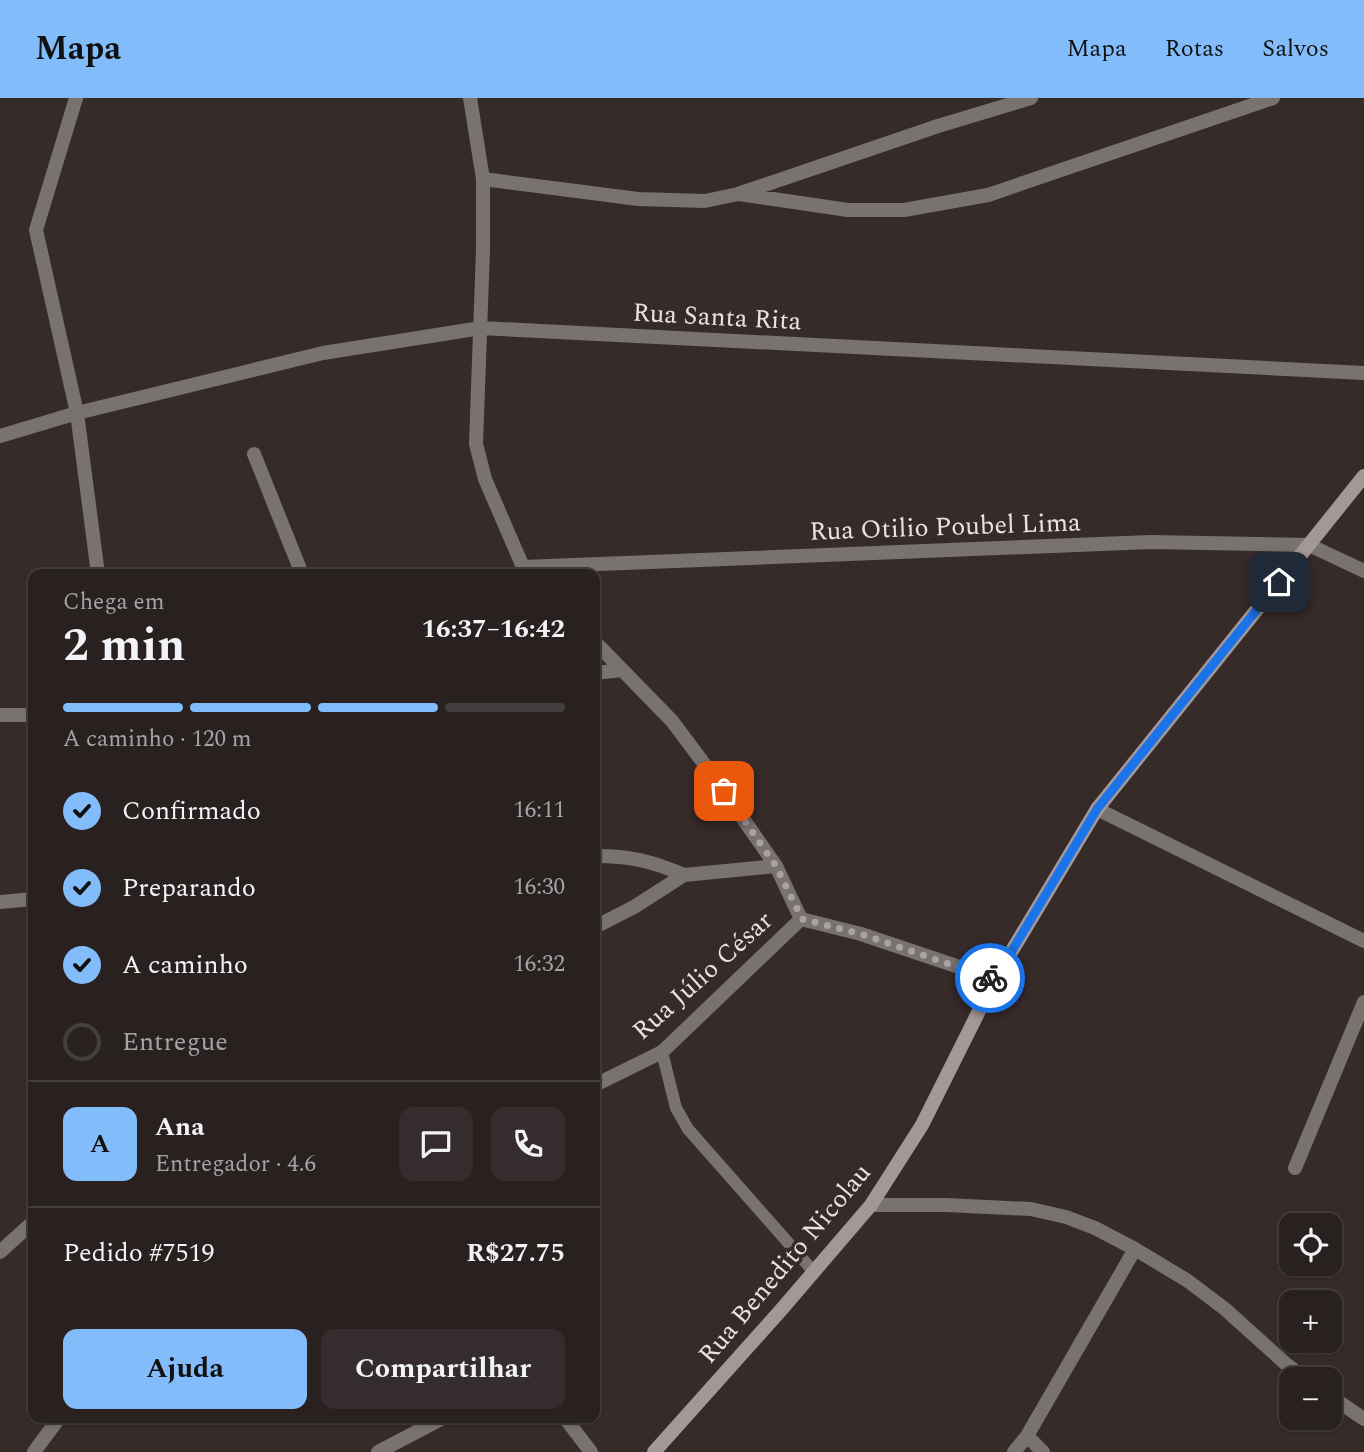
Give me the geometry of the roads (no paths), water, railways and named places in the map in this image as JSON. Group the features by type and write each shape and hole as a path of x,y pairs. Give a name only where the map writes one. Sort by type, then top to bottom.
{"main road":[{"name":"Rua Benedito Nicolau","path":"654,1452 871,1205 922,1125 995,979 1097,809 1364,476"}],"street":[{"path":"76,98 36,230 77,414 97,569"},
{"path":"470,98 483,179 484,250 476,444 485,479 526,569"},
{"path":"483,179 638,199 705,201 738,194 938,126 1031,98"},
{"path":"738,194 848,210 904,210 988,195 1273,98"},
{"name":"Rua Santa Rita","path":"0,436 77,414 323,353 481,328 1364,373"},
{"path":"254,454 300,569"},
{"name":"Rua Otilio Poubel Lima","path":"548,569 1151,542 1309,545 1364,572"},
{"path":"600,647 671,721 711,773 776,866 802,919 861,934 995,979"},
{"path":"600,672 622,670"},
{"path":"0,715 28,715"},
{"path":"1097,809 1364,941"},
{"path":"600,856 619,856 656,863 684,875"},
{"path":"600,924 634,907 684,875 776,866"},
{"path":"0,902 28,899"},
{"name":"Rua Júlio César","path":"600,1083 662,1052 802,919"},
{"path":"1295,1168 1364,1002"},
{"path":"871,1205 1031,1209 1066,1217 1096,1228 1188,1280 1290,1367"},
{"path":"0,1252 28,1227"},
{"path":"1014,1452 1027,1436 1135,1249"},
{"path":"1342,1404 1364,1419"},
{"path":"34,1452 55,1423"},
{"path":"378,1452 433,1423"},
{"path":"569,1423 591,1452"},
{"path":"1027,1436 1043,1452"}],"lane":[{"path":"662,1052 676,1108 688,1129 814,1272"}]}
